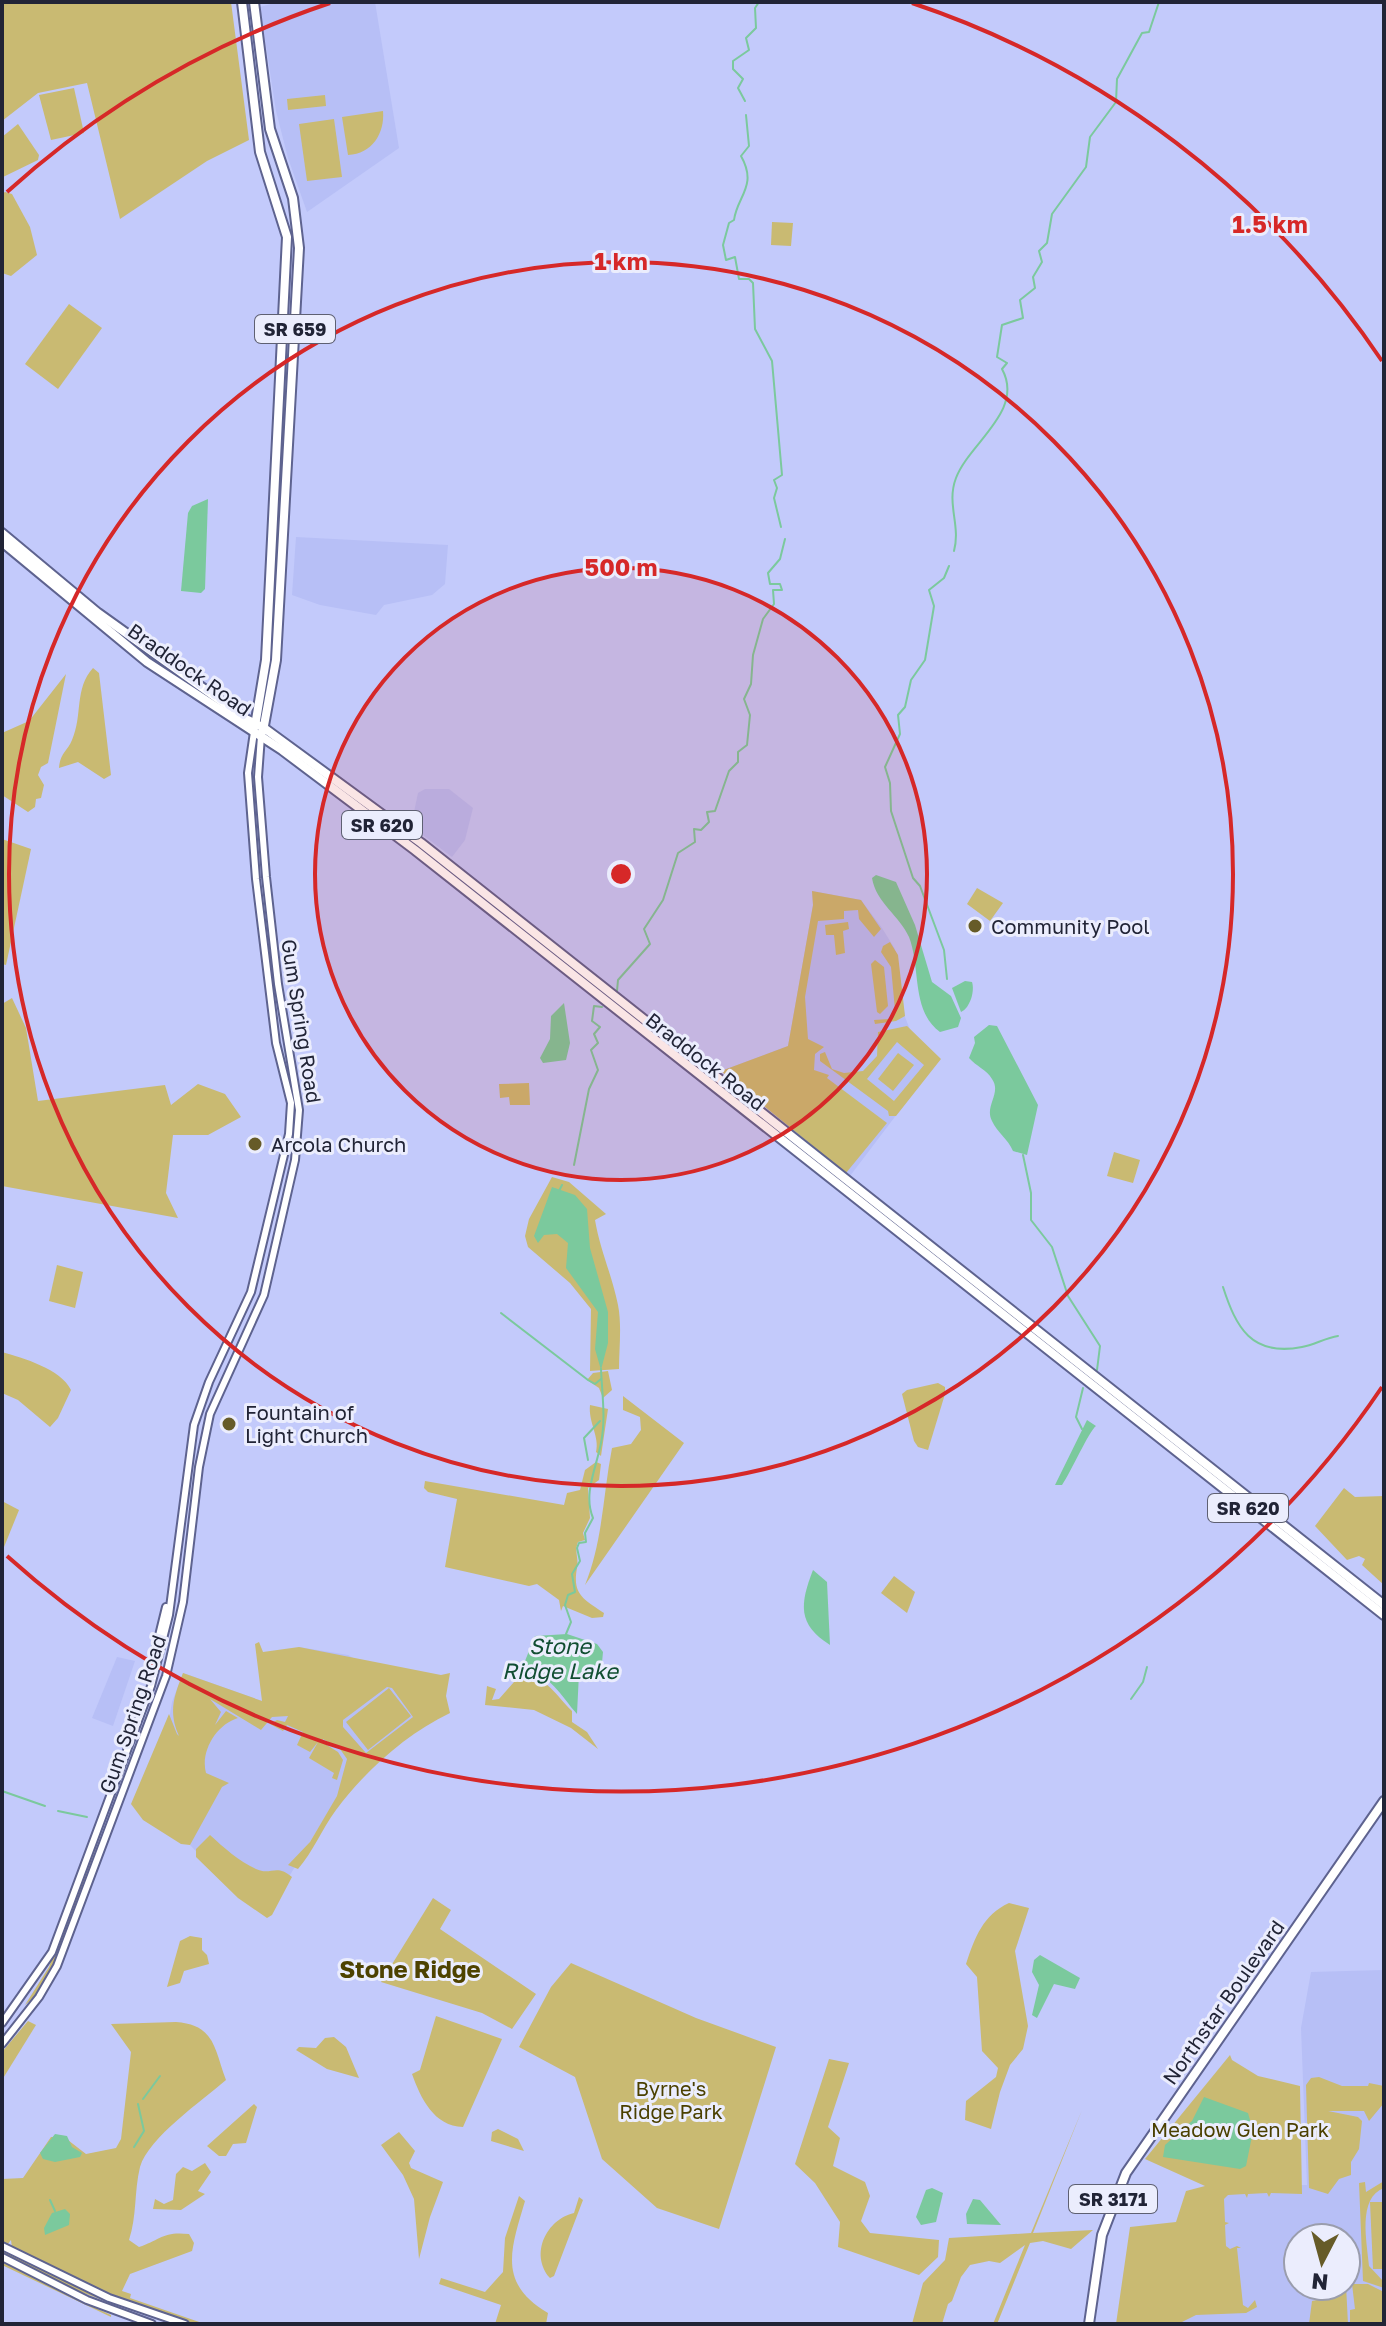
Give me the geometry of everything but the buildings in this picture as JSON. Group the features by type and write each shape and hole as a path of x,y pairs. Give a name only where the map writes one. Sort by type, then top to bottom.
{"main road":[{"name":"Gum Spring Road","path":"2,2044 46,1987 57,1966 161,1690 183,1602 208,1422 226,1373 264,1295 293,1170 299,1110 278,984 258,777 287,237 260,152 242,2"},
{"name":"Gum Spring Road","path":"2,2023 52,1952 105,1801 144,1707 164,1642 194,1425 209,1382 251,1292 270,1222 290,1122 291,1103 276,1043 256,879 248,773 276,660 299,248 293,198 270,129 254,2"},
{"name":"Braddock Road","path":"2,533 98,613 259,730 384,827 1384,1615"},
{"name":"Braddock Road","path":"2,542 147,662 259,730 360,797 421,843 1384,1605"},
{"path":"107,630 153,658 162,659"},
{"path":"324,782 360,797"},
{"path":"384,827 389,826 411,843 421,843"},
{"path":"600,997 654,1030"},
{"path":"153,1660 171,1593"},
{"name":"Northstar Boulevard","path":"1089,2324 1102,2235 1126,2173 1384,1801"},
{"path":"2,2246 100,2294 185,2324"},
{"path":"2,2257 87,2300 152,2324"}],"shaded area":[{"path":"278,2 375,2 399,148 307,212 276,111 260,7"},
{"path":"296,537 448,545 445,584 432,595 384,605 376,615 320,605 292,595"},
{"path":"425,789 449,789 473,808 465,840 452,857 411,826 418,793"},
{"path":"812,891 861,900 882,928 895,949 905,1017 911,1032 938,1060 850,1176 721,1071 788,1046 813,905"},
{"path":"299,1647 348,1655 437,1705 350,1776 270,1908 232,1889 190,1845 202,1773 168,1726 172,1702 183,1673 262,1701"},
{"path":"117,1657 135,1661 113,1726 92,1718"},
{"path":"1384,1970 1384,2324 1162,2324 1206,2186 1307,2185 1301,2028 1311,1972"}],"green space":[{"path":"2,2 231,2 249,140 207,161 120,219 87,83 38,93 2,121"},
{"path":"74,88 84,133 51,140 39,95"},
{"path":"325,95 326,106 288,110 287,99"},
{"path":"383,111 382,127 375,141 364,151 348,155 342,117"},
{"path":"334,119 342,177 307,181 299,124"},
{"path":"18,124 39,155 38,160 3,177 2,137"},
{"path":"2,194 12,194 30,227 37,255 11,276 2,273"},
{"path":"772,222 793,223 791,246 771,245"},
{"path":"69,304 102,328 58,389 25,364"},
{"path":"93,668 99,673 111,775 104,779 78,762 59,768 75,731 83,685"},
{"path":"66,674 48,763 41,767 38,775 44,785 41,798 36,799 35,807 28,812 2,795 2,733 29,721"},
{"path":"2,839 31,849 6,965 2,964"},
{"path":"977,888 1003,903 990,921 967,904"},
{"path":"812,891 861,900 881,929 874,937 859,919 858,910 844,911 844,919 818,921 805,997 808,1039 824,1047 815,1054 814,1070 829,1075 827,1078 887,1123 846,1173 721,1071 788,1046 813,905"},
{"path":"848,922 849,929 843,931 845,953 836,955 834,935 826,935 825,925"},
{"path":"890,942 898,955 905,1016 896,1021 875,1024 874,1020 889,1019 895,1010 891,967 881,952 883,946"},
{"path":"875,960 884,967 888,1006 880,1014 877,1012 871,964"},
{"path":"12,998 26,1028 38,1101 165,1085 171,1105 198,1084 225,1094 241,1117 208,1135 173,1135 166,1193 178,1218 2,1186 2,1004"},
{"path":"907,1026 941,1059 896,1116 889,1116 888,1111 820,1061 820,1054 825,1052 832,1069 844,1073 863,1071 877,1056 878,1032","holes":["897,1042 924,1065 894,1101 867,1079"]},
{"path":"898,1053 914,1065 893,1091 878,1079"},
{"path":"529,1083 530,1105 510,1105 509,1097 500,1098 499,1084"},
{"path":"1114,1152 1140,1160 1133,1183 1107,1176"},
{"path":"552,1177 569,1182 606,1214 595,1220 618,1305 619,1369 590,1371 591,1309 570,1283 528,1247 525,1236 529,1219"},
{"path":"57,1265 83,1272 75,1308 49,1301"},
{"path":"2,1352 50,1370 71,1390 58,1418 50,1427 18,1400 2,1393"},
{"path":"608,1371 612,1390 603,1398 599,1388 587,1380 593,1373"},
{"path":"938,1383 945,1387 945,1394 928,1450 918,1447 914,1441 902,1394"},
{"path":"623,1396 684,1443 585,1585 599,1534 612,1448 631,1444 641,1430 640,1417 623,1410"},
{"path":"590,1405 608,1409 601,1456 596,1452"},
{"path":"596,1462 601,1464 599,1480 588,1488 590,1518 583,1533 585,1540 578,1542 577,1546 576,1584 581,1595 604,1613 603,1617 592,1618 563,1606 561,1611 559,1600 537,1584 529,1586 445,1567 457,1499 428,1492 424,1488 425,1481 564,1505 567,1493 580,1490 585,1470"},
{"path":"1344,1488 1355,1497 1384,1496 1384,1585 1362,1565 1365,1559 1359,1556 1347,1560 1315,1526"},
{"path":"2,1501 19,1510 2,1552"},
{"path":"894,1576 915,1592 907,1613 881,1593"},
{"path":"259,1642 263,1652 299,1647 441,1675 450,1673 446,1696 450,1713 402,1743 360,1781 336,1810 298,1869 288,1865 310,1842 337,1796 347,1759 340,1749 323,1739 322,1742 338,1752 343,1760 337,1780 332,1778 334,1773 309,1758 318,1742 310,1752 297,1745 303,1732 287,1725 283,1731 270,1724 277,1720 285,1722 288,1716 272,1717 261,1730 210,1699 221,1712 215,1725 226,1711 238,1718 217,1732 208,1748 206,1773 229,1783 222,1787 190,1845 181,1844 143,1820 131,1804 169,1714 179,1736 174,1704 183,1673 262,1701 255,1644","holes":["387,1687 392,1688 413,1717 366,1753 343,1727 343,1720"]},
{"path":"527,1676 552,1689 572,1711 572,1722 587,1732 598,1749 571,1728 534,1710 485,1705 487,1686 496,1689 492,1700 499,1699 514,1682"},
{"path":"389,1688 411,1716 368,1750 346,1722"},
{"path":"105,1822 54,1966 39,1993 25,2005 49,1967 100,1825"},
{"path":"210,1835 256,1869 278,1870 292,1877 272,1915 267,1918 238,1898 196,1857 196,1849"},
{"path":"433,1898 451,1910 440,1929 536,1994 512,2029 482,2013 381,1982"},
{"path":"1009,1903 1029,1908 1015,1951 1028,2026 1023,2049 1010,2065 1000,2092 991,2129 965,2120 966,2101 996,2077 998,2068 982,2051 977,1977 966,1964 986,1920"},
{"path":"190,1936 202,1938 202,1950 209,1964 184,1971 180,1983 167,1987 180,1941"},
{"name":"Byrne's Ridge Park","path":"571,1963 696,2018 776,2047 719,2229 657,2208 602,2159 575,2077 519,2047 551,1987"},
{"path":"436,2016 502,2039 463,2127 444,2122 430,2110 412,2074 420,2070"},
{"path":"28,2021 36,2025 2,2080 2,2052"},
{"path":"111,2024 189,2024 206,2033 215,2048 226,2080 165,2132 145,2156 138,2176 129,2240 139,2247 180,2233 189,2234 194,2243 192,2251 130,2274 122,2291 131,2294 130,2298 205,2324 193,2324 111,2296 12,2248 11,2240 7,2245 2,2243 2,2179 23,2178 51,2137 64,2137 86,2154 116,2148 121,2139 131,2052"},
{"path":"334,2037 346,2047 359,2078 327,2069 296,2050 299,2047 316,2048 325,2038"},
{"name":"Meadow Glen Park","path":"1230,2055 1232,2060 1258,2076 1300,2086 1302,2194 1271,2193 1269,2197 1267,2193 1248,2194 1247,2198 1245,2194 1228,2195 1224,2199 1225,2222 1229,2223 1225,2225 1226,2246 1230,2249 1237,2246 1241,2248 1237,2248 1243,2305 1248,2308 1255,2300 1257,2307 1246,2313 1196,2315 1178,2324 1116,2324 1130,2227 1176,2222 1186,2191 1205,2186 1145,2159"},
{"path":"829,2059 849,2063 828,2127 840,2138 833,2166 865,2182 870,2196 861,2221 870,2233 939,2240 938,2257 919,2275 838,2247 840,2222 815,2183 795,2164"},
{"path":"1319,2077 1342,2086 1368,2086 1369,2083 1384,2086 1384,2103 1369,2121 1364,2111 1328,2111 1358,2117 1362,2121 1359,2149 1351,2162 1351,2175 1339,2179 1328,2194 1309,2188 1306,2085 1311,2078"},
{"path":"254,2104 257,2107 246,2143 233,2144 226,2156 219,2156 207,2146"},
{"path":"1082,2110 1033,2233 1093,2230 1071,2249 1043,2241 1030,2243 997,2324 993,2324 1025,2245 1000,2263 989,2261 970,2265 948,2304 942,2324 912,2324 923,2283 945,2260 949,2238 1031,2233"},
{"path":"498,2129 518,2139 524,2151 491,2141 492,2132"},
{"path":"399,2132 415,2151 409,2163 411,2168 443,2182 419,2259 414,2199 403,2175 381,2145"},
{"path":"205,2163 211,2172 198,2191 205,2194 181,2210 153,2209 155,2199 164,2204 173,2200 176,2174 183,2167 192,2171"},
{"path":"1384,2181 1384,2188 1370,2201 1366,2233 1369,2266 1384,2282 1384,2288 1363,2281 1359,2183 1365,2182 1366,2192"},
{"path":"519,2196 525,2201 512,2264 521,2290 548,2313 546,2324 495,2324 501,2305 439,2284 441,2278 485,2292 503,2272 505,2238"},
{"path":"579,2197 583,2200 554,2276 550,2278 541,2259 544,2239 556,2222 574,2213"},
{"path":"1370,2202 1384,2202 1384,2269 1373,2269"},
{"path":"2,2248 118,2306 55,2282 2,2254"},
{"path":"2,2260 111,2315 111,2317 2,2265"},
{"path":"1362,2284 1384,2292 1384,2324 1350,2324 1350,2310 1355,2309 1354,2302 1362,2302"},
{"path":"1312,2302 1347,2302 1348,2324 1309,2324"}],"water":[{"path":"208,499 205,589 201,593 181,591 188,513 192,506"},
{"path":"876,875 896,882 915,925 932,982 951,996 961,1018 958,1027 940,1032 925,1013 909,937 878,895 872,878"},
{"path":"965,981 972,982 973,990 969,1003 961,1012 952,988"},
{"path":"564,1003 570,1043 566,1060 543,1063 540,1058 550,1039 551,1016"},
{"path":"989,1025 997,1026 1038,1105 1027,1155 1013,1151 994,1125 990,1110 995,1084 969,1058 974,1037"},
{"path":"552,1187 575,1195 587,1209 590,1248 608,1312 608,1343 601,1370 595,1349 598,1312 566,1268 568,1243 557,1234 544,1235 538,1243 534,1236"},
{"path":"1087,1420 1096,1426 1062,1485 1055,1485"},
{"path":"813,1570 827,1582 830,1645 812,1629 804,1612"},
{"name":"Stone Ridge Lake","path":"567,1634 597,1644 603,1652 601,1673 579,1673 577,1714 543,1677 524,1672 513,1674 523,1666 535,1636"},
{"path":"1040,1955 1080,1978 1075,1989 1054,1984 1037,2018 1032,2015 1039,1985 1032,1972 1034,1960"},
{"path":"1204,2097 1248,2113 1253,2131 1246,2166 1240,2169 1163,2157 1165,2145 1192,2121"},
{"path":"55,2134 67,2136 72,2147 82,2153 80,2157 55,2162 43,2159 40,2153"},
{"path":"932,2188 943,2193 936,2222 921,2225 916,2217 926,2190"},
{"path":"973,2199 980,2200 1001,2225 967,2224 966,2214"},
{"path":"65,2209 70,2214 69,2225 45,2235 44,2228 52,2213"}],"waterway":[{"path":"745,101 738,88 743,79 733,69 733,61 749,50 746,38 756,28 755,8 759,2"},
{"path":"954,551 956,532 952,497 956,478 1001,413 1006,399 1007,384 1002,369 1007,363 997,357 1002,325 1023,318 1020,300 1035,288 1033,277 1042,262 1039,251 1047,243 1052,214 1086,167 1090,137 1116,102 1117,79 1142,33 1149,32 1159,2"},
{"path":"746,115 749,146 741,156 746,166 747,183 723,245 726,260 735,257 739,279 749,279 753,283 755,329 772,361 782,475 774,480 777,488 774,498 781,527"},
{"path":"617,991 618,980 650,944 644,929 663,900 678,853 695,842 694,829 701,830 709,822 707,812 715,811 729,771 738,762 738,752 747,745 750,715 744,699 751,684 753,655 763,619 774,604 773,590 782,590 780,584 770,584 768,573 780,559 785,539"},
{"path":"947,979 944,950 920,886 913,878 891,811 890,783 885,767 900,734 898,715 905,707 911,680 925,660 934,606 929,590 944,578 949,566"},
{"path":"574,1165 589,1089 598,1070 591,1050 598,1043 594,1034 600,1027 592,1021 594,1006 602,1007"},
{"path":"1023,1155 1031,1193 1031,1220 1052,1247 1068,1296 1100,1346 1097,1370"},
{"path":"559,1191 562,1185"},
{"path":"1223,1287 1240,1326 1258,1343 1284,1349 1338,1336"},
{"path":"501,1313 588,1380 595,1384 601,1379"},
{"path":"566,1634 571,1622 565,1605 568,1595 575,1592 572,1574 580,1561 577,1548 579,1543 586,1542 585,1533 593,1518 589,1500 591,1481 603,1425 601,1369"},
{"path":"1082,1429 1076,1417 1083,1388"},
{"path":"588,1460 584,1438 600,1421"},
{"path":"1131,1699 1143,1682 1147,1667"},
{"path":"2,1791 45,1806"},
{"path":"58,1811 87,1817"},
{"path":"143,2099 160,2076"},
{"path":"134,2147 144,2131 138,2104"},
{"path":"50,2200 55,2211"}],"place":[{"name":"Community Pool","path":"975,926"},
{"name":"Arcola Church","path":"255,1144"},
{"name":"Fountain of Light Church","path":"229,1424"}],"district":[{"name":"Stone Ridge","path":"410,1968"}]}
